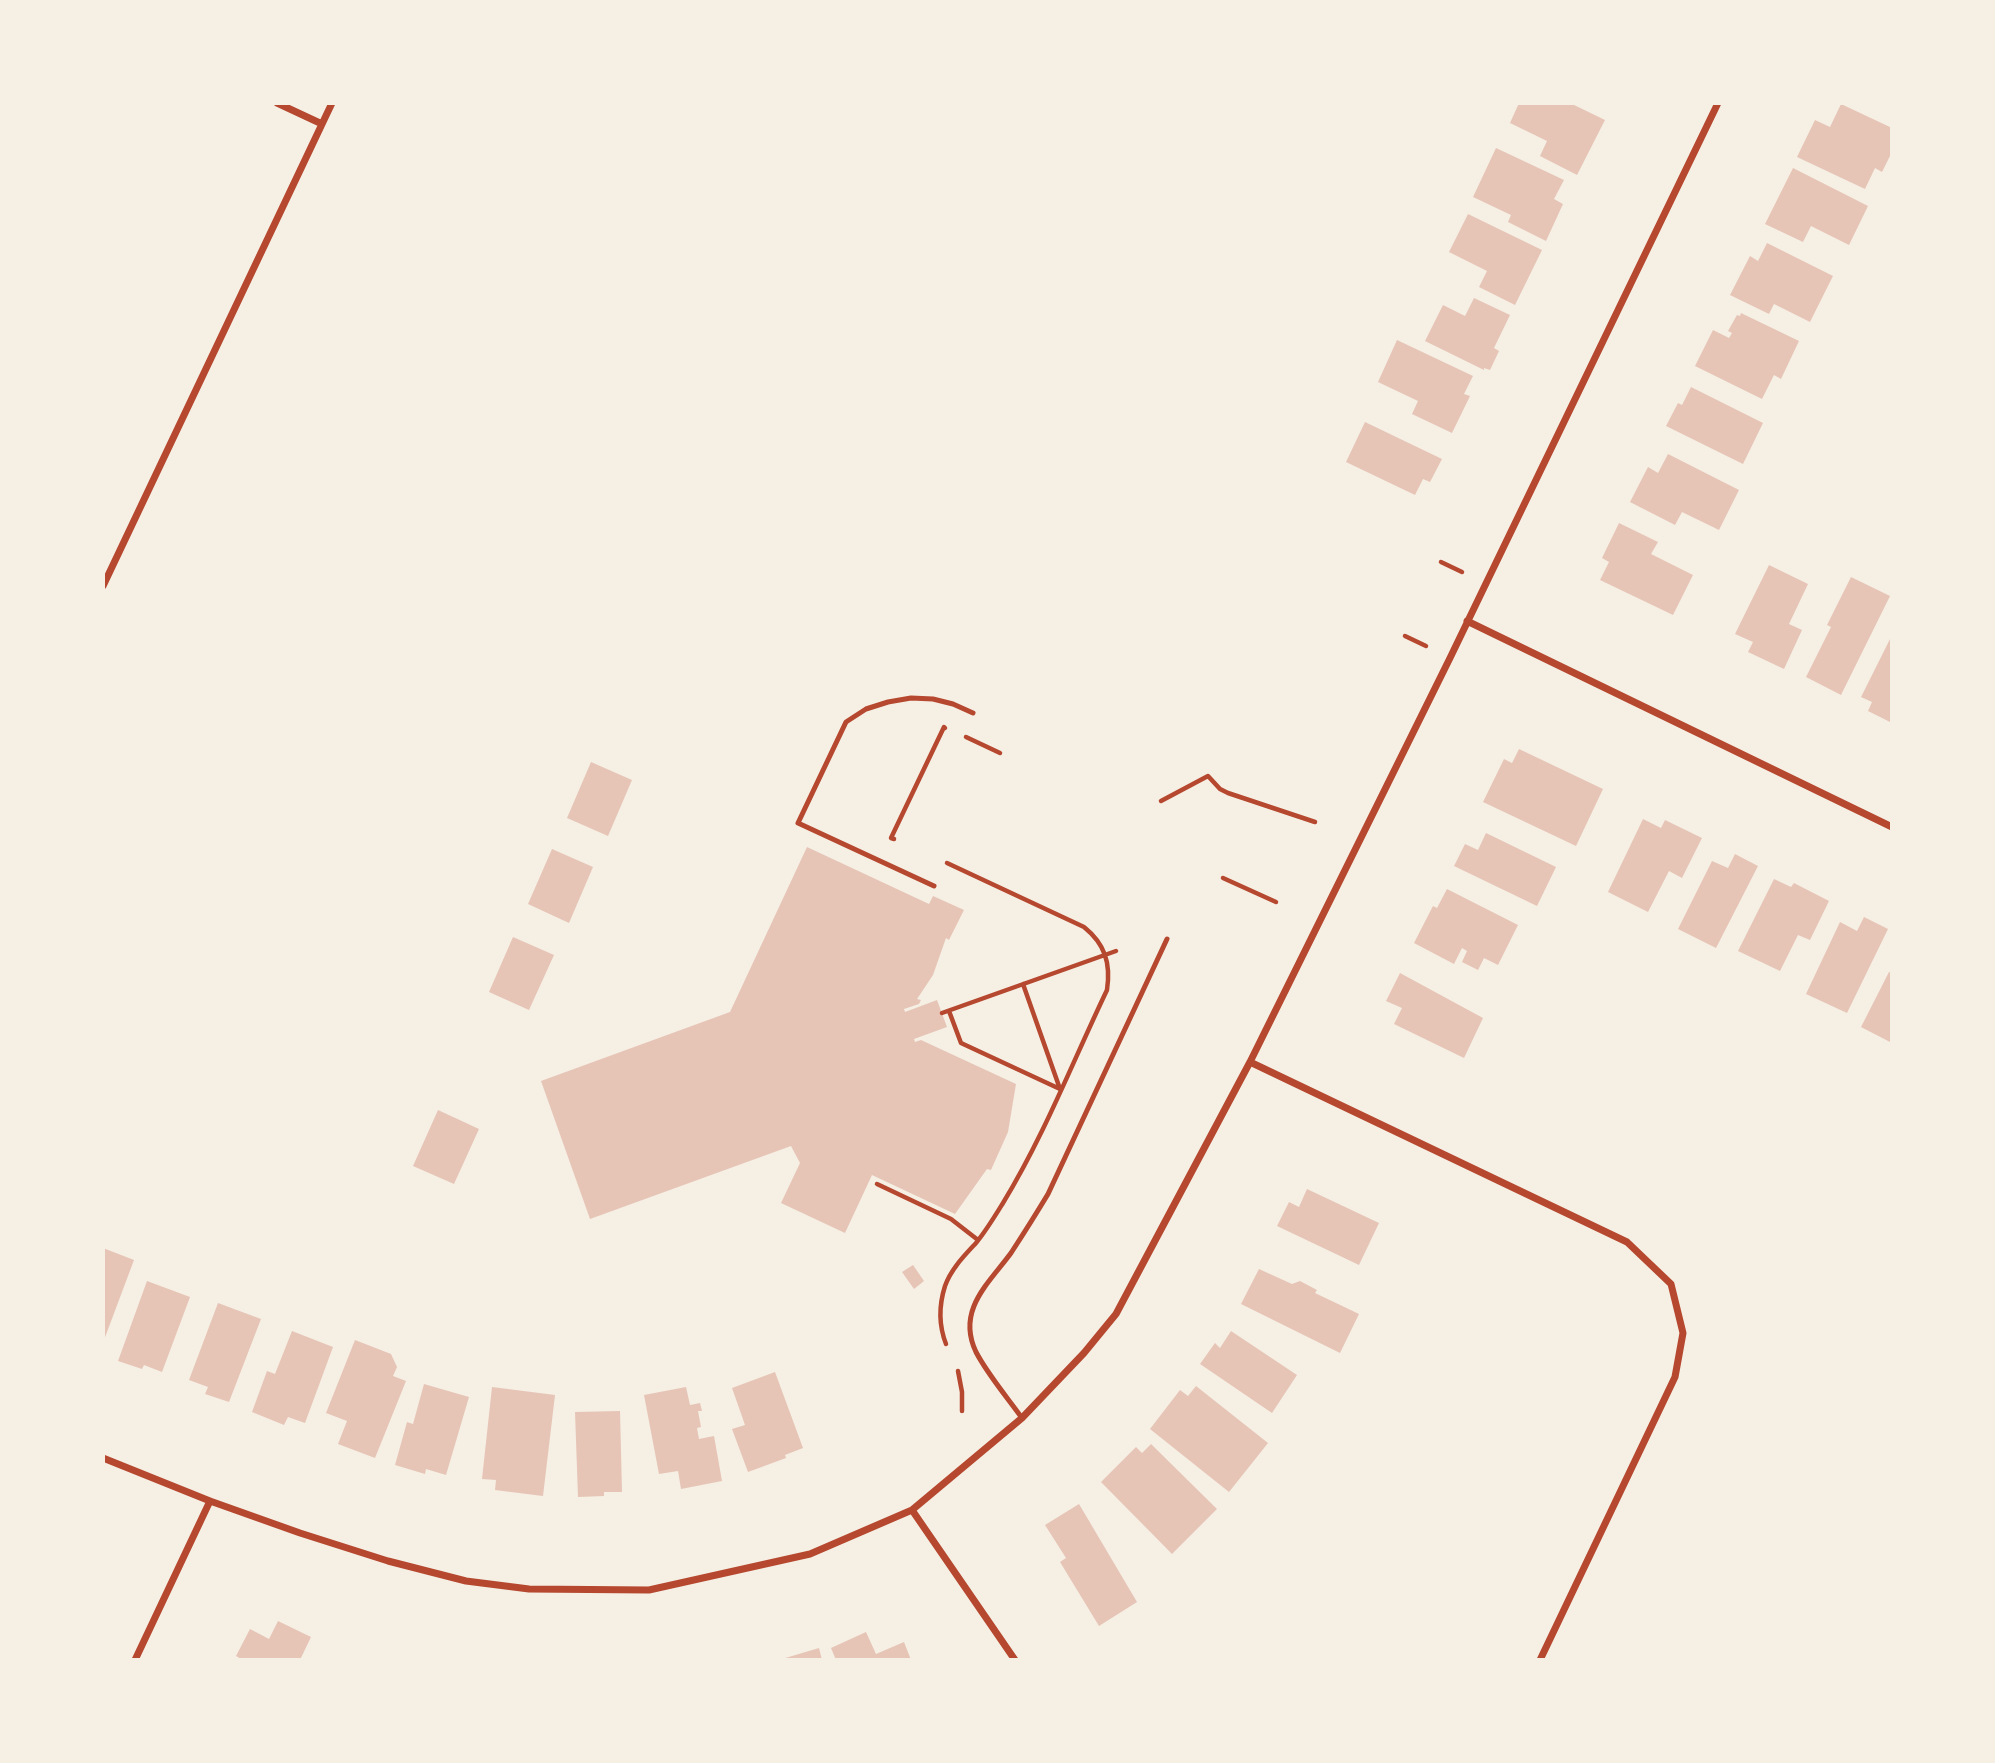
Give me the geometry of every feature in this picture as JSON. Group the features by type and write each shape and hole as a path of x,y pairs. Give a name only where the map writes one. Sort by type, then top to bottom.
{"street":[{"path":"277,103 322,124"},
{"path":"103,586 332,103"},
{"path":"103,1458 210,1501 388,1562 466,1581 529,1589 649,1590 810,1554 912,1510 1022,1418 1084,1353 1116,1314 1250,1062 1718,103"},
{"path":"1467,621 1892,827"},
{"path":"1250,1062 1627,1242 1671,1284 1683,1333 1675,1377 1539,1660"},
{"path":"135,1660 210,1501"},
{"path":"912,1510 1015,1660"}],"lane":[{"path":"934,886 798,823 846,722 866,709 911,698 933,699 973,713"},
{"path":"1022,1418 975,1350 971,1329 972,1308 981,1289 1021,1238 1048,1194 1167,939"}],"path":[{"path":"1441,562 1462,572"},
{"path":"1405,636 1426,646"},
{"path":"903,843 891,838 944,727 1000,753"},
{"path":"1161,801 1208,776 1220,789 1228,793 1315,822"},
{"path":"940,860 1084,927 1101,944 1109,966 1107,990 1022,1170 1002,1205 978,1240 954,1268 945,1285 940,1321 948,1349"},
{"path":"1223,878 1276,902"},
{"path":"942,1013 1116,951"},
{"path":"1023,984 1060,1089"},
{"path":"949,1011 961,1043 1060,1089"},
{"path":"877,1184 951,1219 978,1240"},
{"path":"955,1366 962,1392 962,1411"}],"building":[{"path":"1519,103 1570,103 1605,120 1577,175 1540,156 1547,141 1510,123"},
{"path":"1841,104 1892,128 1892,152 1882,172 1875,168 1865,189 1797,157 1815,120 1830,127"},
{"path":"1496,148 1564,180 1554,199 1563,204 1546,241 1508,222 1511,215 1473,197"},
{"path":"1793,168 1868,206 1849,245 1811,226 1803,242 1765,224"},
{"path":"1468,214 1542,250 1515,305 1479,287 1487,271 1449,252"},
{"path":"1767,243 1833,276 1810,322 1774,304 1769,314 1730,295 1750,256 1758,261"},
{"path":"1474,298 1510,315 1494,348 1499,351 1490,370 1484,370 1425,341 1443,305 1465,316"},
{"path":"1741,313 1799,341 1781,379 1774,375 1762,399 1695,366 1713,330 1729,338 1732,333 1728,331"},
{"path":"1397,340 1473,376 1464,394 1470,396 1452,433 1412,414 1418,401 1378,382"},
{"path":"1691,387 1763,423 1743,464 1666,426 1678,403 1682,405"},
{"path":"1365,422 1442,459 1430,482 1423,479 1415,495 1346,462"},
{"path":"1668,454 1739,490 1719,530 1682,512 1675,525 1630,502 1648,467 1658,473"},
{"path":"1619,523 1658,542 1651,554 1693,575 1673,615 1600,580 1609,562 1602,558"},
{"path":"1769,565 1808,584 1789,624 1802,630 1784,669 1748,652 1753,642 1735,634"},
{"path":"1851,577 1890,596 1841,695 1806,677 1831,627 1827,625"},
{"path":"1892,635 1892,723 1868,711 1872,702 1861,697"},
{"path":"1519,749 1603,789 1576,846 1483,802 1504,759 1512,763"},
{"path":"591,762 632,780 608,836 567,818"},
{"path":"1643,819 1661,828 1665,820 1702,838 1682,878 1669,871 1648,912 1608,892"},
{"path":"1486,833 1556,867 1537,906 1454,866 1465,844 1478,850"},
{"path":"807,847 929,904 933,896 964,910 949,940 946,938 933,975 917,999 921,1000 919,1004 904,1009 905,1012 937,1000 947,1027 914,1039 915,1042 921,1040 1016,1084 1008,1132 991,1170 987,1169 955,1214 872,1175 845,1233 781,1203 800,1163 791,1146 590,1219 541,1081 730,1012"},
{"path":"552,849 593,867 569,923 528,904"},
{"path":"1735,854 1758,866 1716,948 1678,929 1712,861 1728,868"},
{"path":"1774,879 1791,887 1794,883 1829,901 1810,940 1798,935 1780,971 1738,951"},
{"path":"1447,889 1518,925 1498,965 1484,958 1478,970 1462,962 1467,951 1462,948 1454,964 1414,943 1433,906 1437,908"},
{"path":"1864,917 1888,929 1847,1013 1806,994 1840,922 1857,931"},
{"path":"513,937 554,955 529,1010 489,992"},
{"path":"1889,972 1892,973 1892,1043 1861,1027"},
{"path":"1400,973 1483,1018 1464,1058 1394,1024 1402,1008 1386,1001"},
{"path":"438,1110 479,1129 454,1184 413,1166"},
{"path":"1307,1189 1379,1223 1359,1265 1277,1226 1289,1202 1299,1207"},
{"path":"103,1248 134,1260 104,1340 103,1340"},
{"path":"913,1265 924,1281 914,1289 902,1272"},
{"path":"1259,1269 1292,1284 1300,1281 1317,1290 1315,1293 1359,1314 1340,1353 1241,1304"},
{"path":"147,1281 190,1297 162,1372 144,1365 142,1369 118,1361"},
{"path":"218,1303 261,1319 229,1402 205,1394 208,1387 189,1380"},
{"path":"292,1331 333,1347 305,1423 288,1417 284,1425 252,1412 267,1371 275,1374"},
{"path":"1231,1331 1297,1375 1272,1413 1200,1364 1215,1343 1220,1348"},
{"path":"355,1340 391,1354 397,1367 393,1376 406,1381 375,1458 338,1444 347,1421 326,1413"},
{"path":"775,1372 803,1448 785,1455 786,1458 748,1472 732,1429 745,1425 732,1388"},
{"path":"424,1384 469,1397 446,1475 426,1469 425,1474 395,1465 407,1422 413,1424"},
{"path":"1196,1386 1268,1443 1229,1492 1150,1429 1180,1390 1188,1396"},
{"path":"492,1387 555,1395 543,1496 495,1490 496,1480 482,1479"},
{"path":"686,1387 690,1405 700,1403 702,1411 698,1411 701,1427 697,1428 699,1439 714,1436 722,1481 681,1489 678,1471 659,1474 644,1395"},
{"path":"620,1411 622,1492 578,1497 575,1412"},
{"path":"1151,1444 1217,1509 1172,1554 1101,1482 1136,1447 1142,1453"},
{"path":"1079,1504 1137,1602 1099,1626 1060,1562 1066,1558 1045,1525"},
{"path":"278,1621 311,1637 300,1660 243,1660 236,1656 250,1629 269,1639"},
{"path":"866,1632 876,1654 904,1642 911,1660 836,1660 831,1648"},
{"path":"819,1648 822,1660 782,1660 782,1659"}]}
